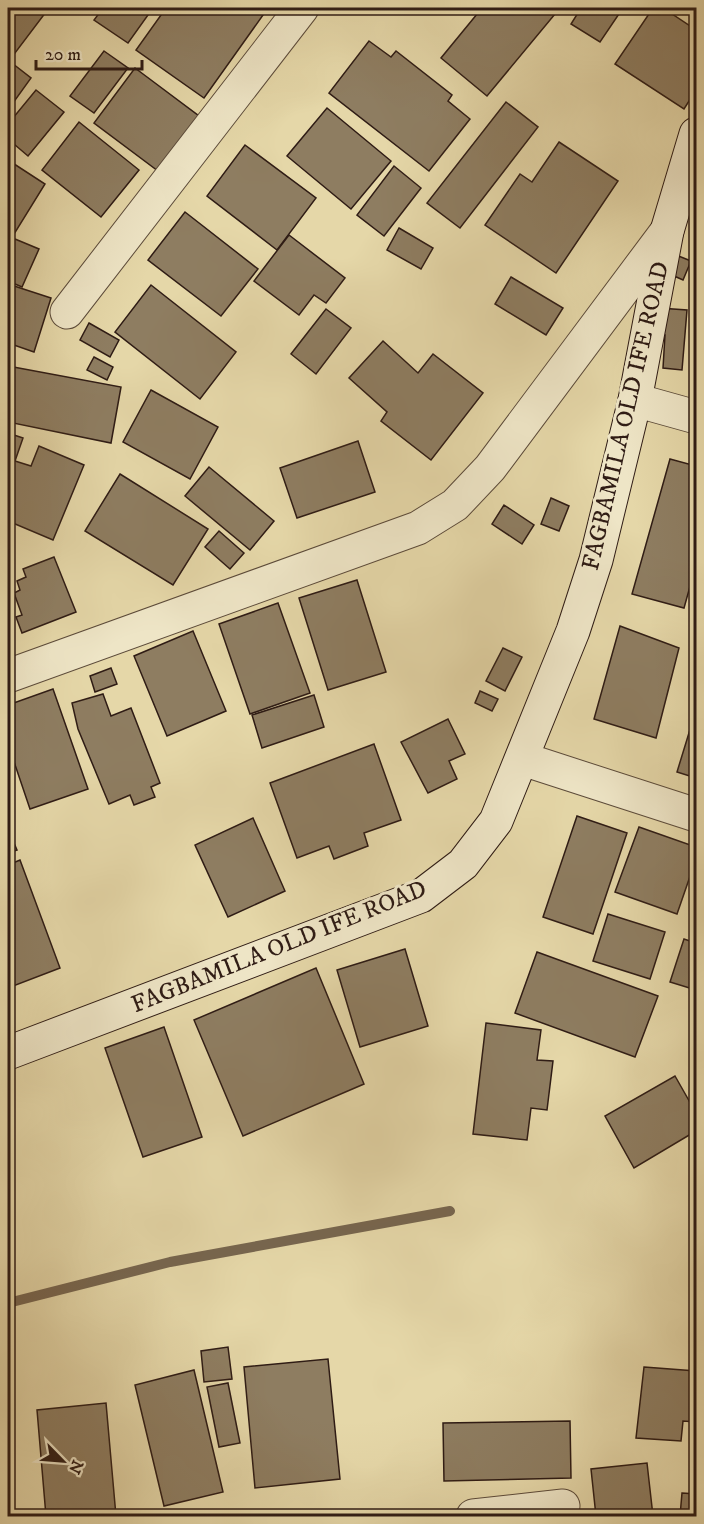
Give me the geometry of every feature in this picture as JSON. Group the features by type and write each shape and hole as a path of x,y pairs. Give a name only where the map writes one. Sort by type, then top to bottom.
{"street":[{"path":"67,312 302,8"},
{"name":"FAGBAMILA OLD IFE ROAD","path":"8,1053 421,896 463,864 496,821 573,631 592,570 635,400 667,231 696,134"},
{"path":"8,676 418,528 455,505 490,468 667,231"},
{"path":"635,400 696,417"},
{"path":"523,759 696,815"},
{"path":"473,1516 563,1506"}],"building":[{"path":"8,8 49,8 15,53 8,47"},
{"path":"103,8 153,8 128,43 94,20"},
{"path":"166,8 268,8 204,98 136,50"},
{"path":"482,8 560,8 487,96 441,58"},
{"path":"581,8 623,8 600,42 571,24"},
{"path":"653,8 663,8 696,30 696,90 684,109 615,64"},
{"path":"685,8 696,8 696,15"},
{"path":"369,41 391,57 396,51 452,95 448,101 470,119 429,171 329,93"},
{"path":"104,51 128,68 94,113 70,96"},
{"path":"8,60 31,78 8,110"},
{"path":"135,68 199,116 158,171 94,123"},
{"path":"36,90 64,112 28,156 8,139 8,124"},
{"path":"506,102 538,127 460,228 427,203"},
{"path":"327,108 391,161 351,209 287,156"},
{"path":"79,122 139,170 101,217 42,170"},
{"path":"559,142 618,181 556,273 485,225 520,174 532,182"},
{"path":"245,145 316,198 277,250 207,196"},
{"path":"8,160 45,184 11,239 8,237"},
{"path":"394,166 421,188 384,236 357,215"},
{"path":"185,212 258,269 221,316 148,260"},
{"path":"399,228 433,248 421,269 387,250"},
{"path":"289,235 345,278 326,303 314,295 299,315 254,281"},
{"path":"15,239 39,249 22,287 8,281 8,256"},
{"path":"671,253 691,261 683,280 663,271"},
{"path":"511,277 563,308 546,335 495,304"},
{"path":"8,284 51,298 34,352 8,343"},
{"path":"151,285 236,352 200,399 115,332"},
{"path":"659,308 687,310 682,370 663,368 665,335 657,335"},
{"path":"326,309 351,328 316,374 291,354"},
{"path":"89,323 119,340 110,357 80,340"},
{"path":"383,341 418,373 433,354 483,393 431,460 381,421 387,412 349,378"},
{"path":"696,355 696,383 690,382"},
{"path":"94,357 113,367 107,380 87,370"},
{"path":"8,366 121,387 111,443 8,422"},
{"path":"151,390 218,427 190,479 123,442"},
{"path":"8,433 23,438 15,461 31,466 39,446 84,465 53,540 8,521"},
{"path":"358,441 375,492 297,518 280,468"},
{"path":"670,459 696,466 696,565 684,608 632,594"},
{"path":"209,467 274,521 250,550 185,496"},
{"path":"120,474 208,529 173,585 85,531"},
{"path":"551,498 569,506 559,531 541,524"},
{"path":"504,505 534,525 522,544 492,524"},
{"path":"219,531 244,553 230,569 205,547"},
{"path":"54,557 76,612 22,633 16,617 22,615 14,593 20,590 17,581 26,577 23,569"},
{"path":"357,580 386,672 328,690 299,598"},
{"path":"278,603 310,693 250,714 219,624"},
{"path":"620,626 679,648 656,738 594,719"},
{"path":"193,631 226,711 167,736 134,656"},
{"path":"503,648 522,657 505,691 486,681"},
{"path":"111,668 117,684 95,692 90,676"},
{"path":"53,689 88,789 30,809 8,744 8,705"},
{"path":"480,691 498,699 492,711 475,703"},
{"path":"103,694 111,716 131,708 160,783 151,787 155,797 134,805 130,795 109,804 78,729 72,703"},
{"path":"314,695 324,727 262,748 252,715"},
{"path":"696,710 696,778 677,772"},
{"path":"448,719 465,754 449,761 457,779 428,793 401,742"},
{"path":"374,744 401,820 364,833 368,846 334,859 329,846 297,858 270,783"},
{"path":"577,816 627,833 593,934 543,917"},
{"path":"253,818 285,891 228,917 195,845"},
{"path":"639,827 696,847 696,859 677,914 615,892"},
{"path":"8,829 17,850 8,853"},
{"path":"20,860 60,968 8,988 8,865"},
{"path":"608,914 665,932 650,979 593,961"},
{"path":"684,939 696,943 696,990 670,982"},
{"path":"405,949 428,1026 360,1047 337,970"},
{"path":"537,952 658,996 635,1057 515,1013"},
{"path":"316,968 364,1084 243,1136 194,1020"},
{"path":"486,1023 541,1030 537,1060 553,1061 547,1110 531,1108 527,1140 473,1134"},
{"path":"164,1027 202,1137 143,1157 105,1048"},
{"path":"675,1076 696,1113 696,1131 634,1168 605,1116"},
{"path":"228,1347 232,1379 204,1382 201,1351"},
{"path":"328,1359 340,1479 255,1488 244,1367"},
{"path":"644,1367 696,1371 696,1422 683,1421 681,1441 636,1438"},
{"path":"194,1370 223,1492 164,1506 135,1385"},
{"path":"228,1383 240,1443 219,1447 207,1387"},
{"path":"106,1403 116,1516 46,1516 37,1410"},
{"path":"570,1421 571,1478 444,1481 443,1423"},
{"path":"647,1463 653,1516 596,1516 591,1469"},
{"path":"682,1493 696,1494 696,1516 680,1516"}],"waterway":[{"path":"8,1303 170,1262 450,1211"}]}
